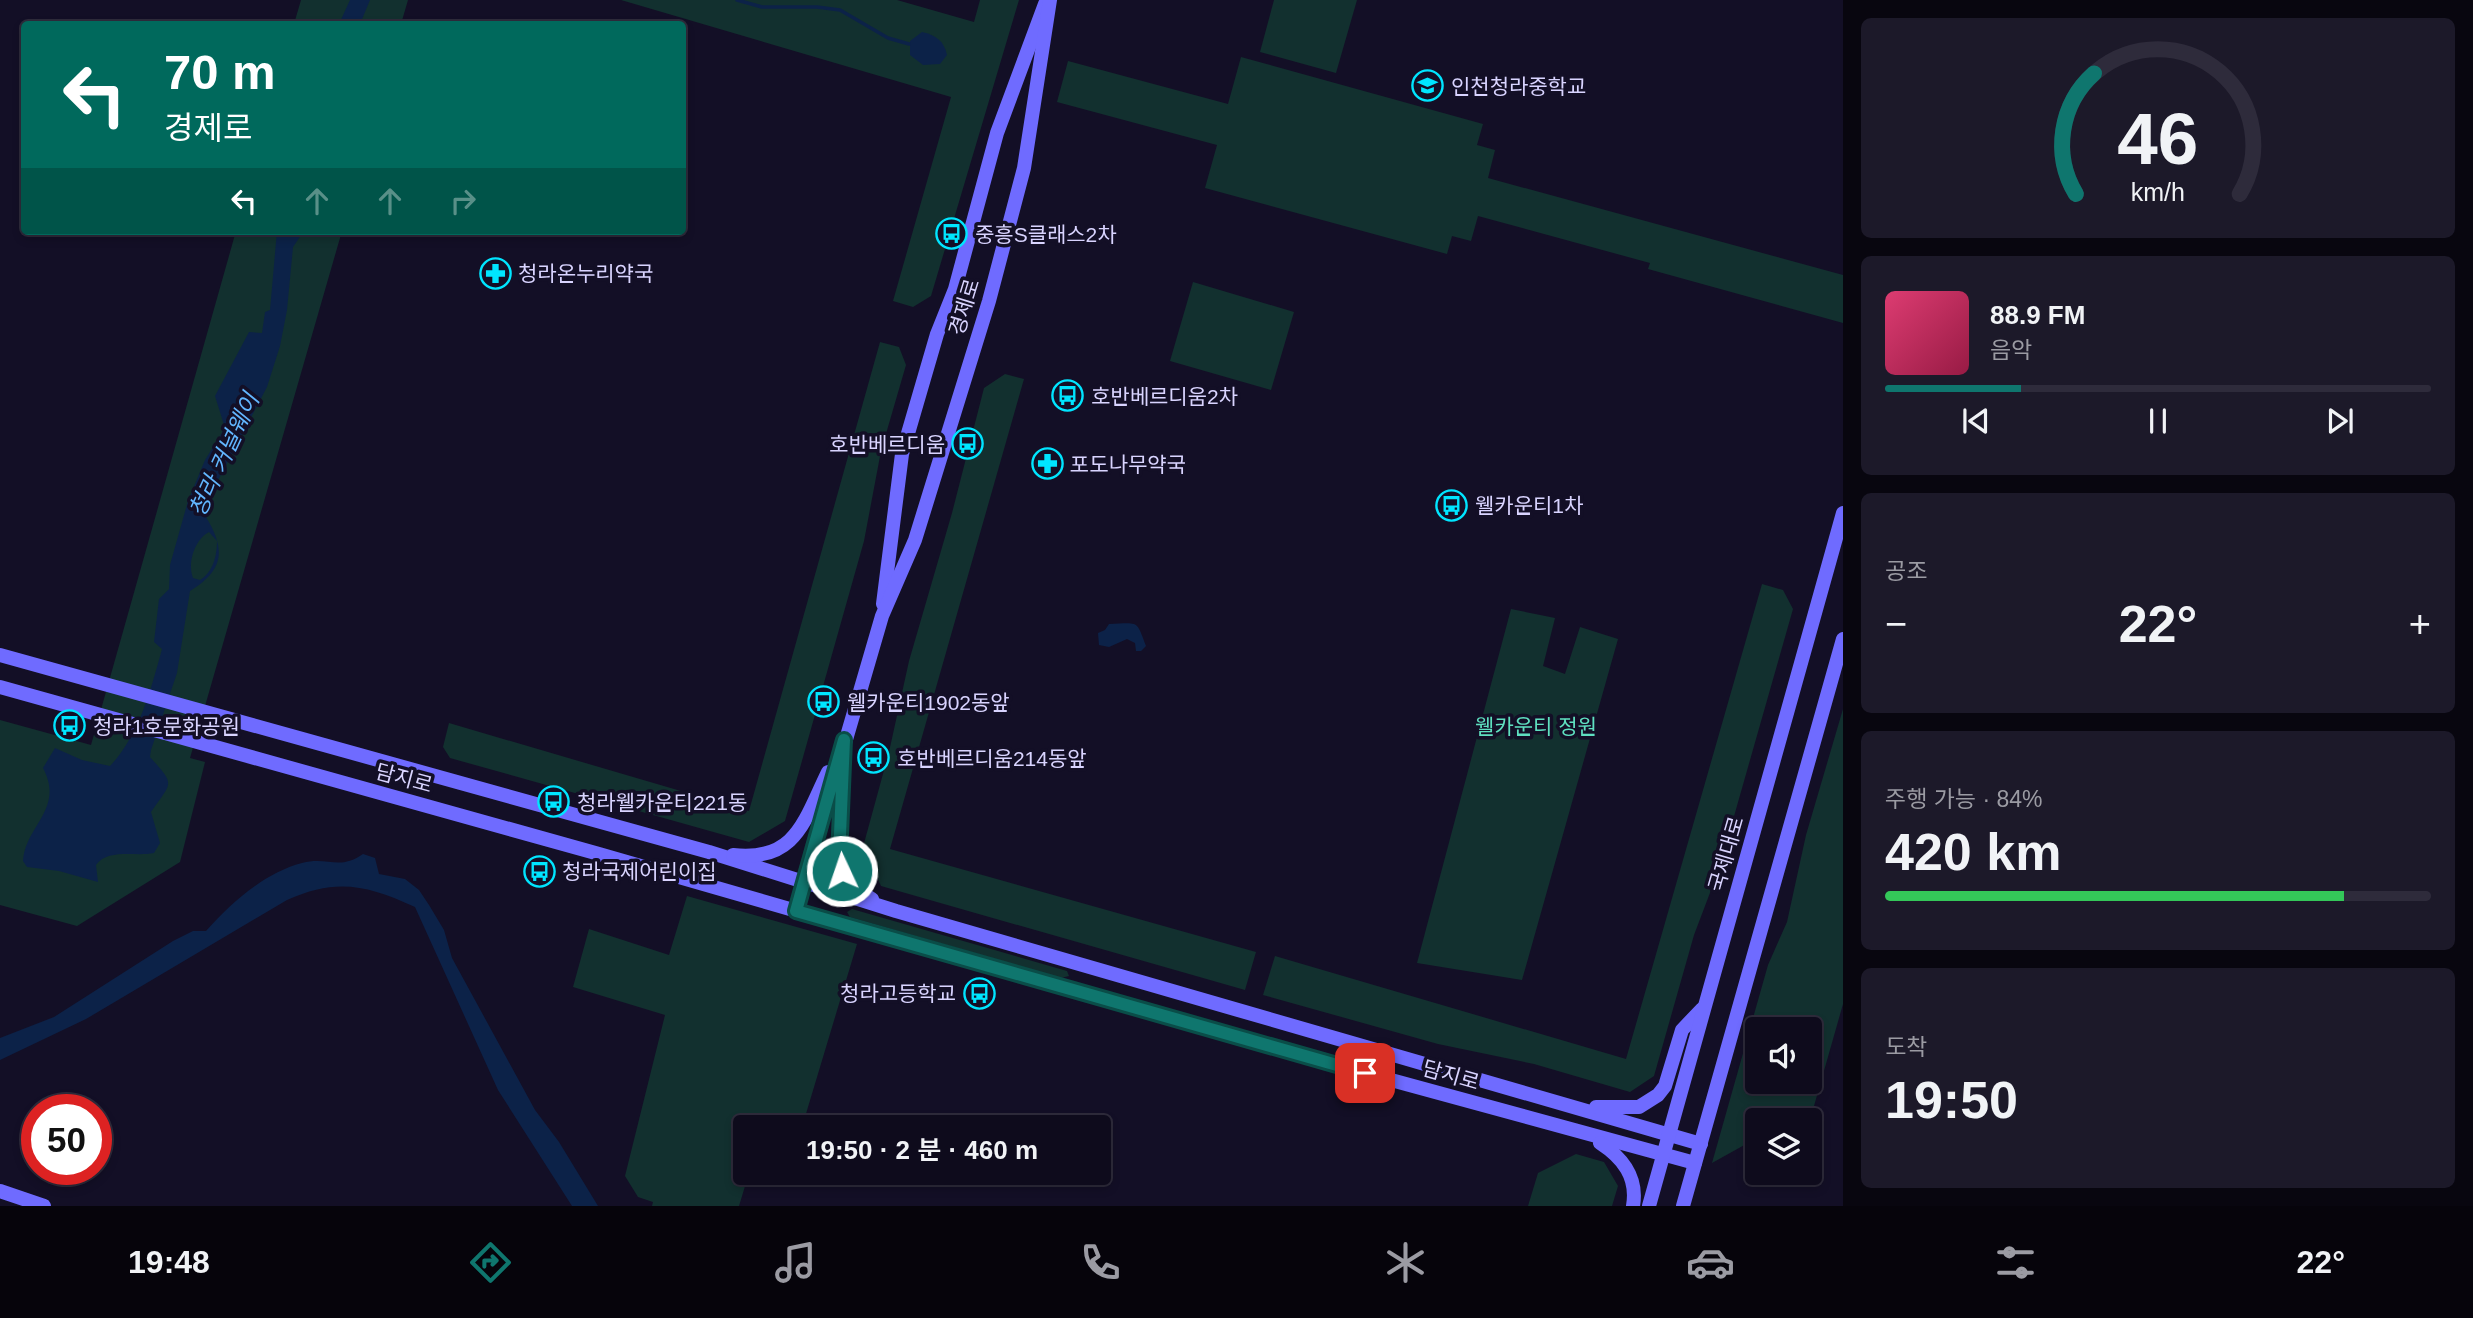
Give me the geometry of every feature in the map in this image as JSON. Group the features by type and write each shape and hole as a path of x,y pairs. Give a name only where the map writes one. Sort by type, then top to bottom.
{"main road":[{"name":"경제로","path":"882,616 902,454 937,334 955,289 997,133 1048,0"},
{"name":"경제로","path":"796,911 882,616 915,540 989,301 1024,168 1048,0"},
{"name":"국제대로","path":"1650,1205 1843,513"},
{"path":"1683,1206 1843,639"},
{"path":"0,655 709,852 896,912 1701,1143"},
{"name":"담지로","path":"0,687 1570,1131 1695,1163"},
{"path":"709,852 756,858 770,854 788,843 810,808 844,740"},
{"path":"844,740 839,858 842,871 854,888 896,912"},
{"path":"1579,1106 1639,1107 1648,1104 1665,1086 1682,1030 1705,1006"},
{"path":"1570,1131 1594,1132 1608,1128 1607,1122 1579,1106"},
{"path":"1570,1131 1598,1141 1614,1151 1627,1166 1634,1186 1633,1206"},
{"path":"0,1191 44,1206"}],"green space":[{"path":"301,0 408,0 402,21 295,21"},
{"path":"621,0 897,0 974,22 980,0 1019,0 931,296 913,307 893,301 951,97"},
{"path":"1274,0 1357,0 1336,73 1260,52"},
{"path":"1241,57 1483,124 1477,145 1495,150 1488,178 1843,275 1843,323 1648,269 1650,263 1478,216 1471,241 1452,236 1447,254 1205,188 1217,145 1057,102 1068,61 1228,104"},
{"path":"235,235 341,235 190,758 205,762 180,862 77,926 0,905 0,720 91,745"},
{"path":"1193,282 1294,312 1271,390 1170,361"},
{"path":"880,342 899,347 906,365 881,451 864,541 785,821 749,842 450,758 443,747 449,723 749,811"},
{"path":"1005,374 1024,379 890,849 1256,952 1245,990 881,886 863,847 889,752 909,661 952,513 984,388"},
{"path":"1762,584 1783,590 1793,609 1719,869 1694,935 1654,1076 1630,1092 1534,1064 1438,1044 1263,995 1275,956 1626,1059"},
{"name":"웰카운티 정원","path":"1511,609 1555,618 1543,666 1565,674 1580,627 1618,639 1522,980 1417,963"},
{"path":"1843,709 1843,1004 1822,1078 1822,1017 1753,1017 1768,965 1787,922 1806,835"},
{"path":"687,896 857,944 806,1115 733,1115 733,1185 745,1185 739,1206 652,1206 653,1202 638,1197 625,1176 665,1015 573,987 589,929 669,955"},
{"path":"852,909 1067,971 1069,976 1061,978 850,917 847,912"},
{"path":"1745,1046 1745,1094 1817,1094 1814,1106 1810,1108 1745,1108 1745,1145 1712,1163"},
{"path":"1576,1154 1604,1162 1618,1186 1612,1206 1528,1206 1538,1173"}],"water":[{"path":"350,0 370,0 361,21 340,21"},
{"path":"922,32 935,37 944,46 947,55 940,64 923,65 910,55 910,41"},
{"name":"청라 커널웨이","path":"277,235 301,235 293,247 287,310 280,346 267,387 205,505 210,510 206,517 217,540 218,558 210,575 190,591 177,673 150,757 164,773 168,784 151,812 160,843 154,853 115,855 101,860 96,865 98,882 59,871 27,867 23,861 25,849 47,806 49,795 49,782 43,768 55,748 82,760 110,766 129,741 136,726 162,649 154,642 159,599 169,589 170,565 188,501 205,460 225,428 215,396 249,332 262,333 265,312 270,310","holes":["209,532 217,541 215,558 204,577 200,580 193,578 191,565 196,546"]},
{"path":"1109,624 1135,625 1146,646 1141,651 1136,651 1135,643 1127,639 1109,647 1099,645 1098,633 1105,630"},
{"path":"363,854 375,858 379,874 405,879 419,890 444,930 452,958 535,1110 559,1142 598,1206 572,1206 498,1090 415,907 366,889 321,889 287,900 86,1019 0,1060 0,1038 54,1017 173,941 193,931 206,931 237,900 274,874 302,863 347,862"}],"waterway":[{"path":"737,0 762,7 817,7 840,10 888,38 909,44"}],"place":[{"name":"인천청라중학교","path":"1428,86"},
{"name":"중흥S클래스2차","path":"952,234"},
{"name":"청라온누리약국","path":"495,273"},
{"name":"호반베르디움2차","path":"1068,396"},
{"name":"호반베르디움","path":"968,444"},
{"name":"포도나무약국","path":"1047,464"},
{"name":"웰카운티1차","path":"1452,505"},
{"name":"웰카운티1902동앞","path":"824,702"},
{"name":"청라1호문화공원","path":"70,726"},
{"name":"호반베르디움214동앞","path":"874,758"},
{"name":"청라웰카운티221동","path":"554,802"},
{"name":"청라국제어린이집","path":"539,871"},
{"name":"청라고등학교","path":"979,993"}],"route":[{"path":"842,871 839,858 844,740 796,911 1365,1073"}]}
